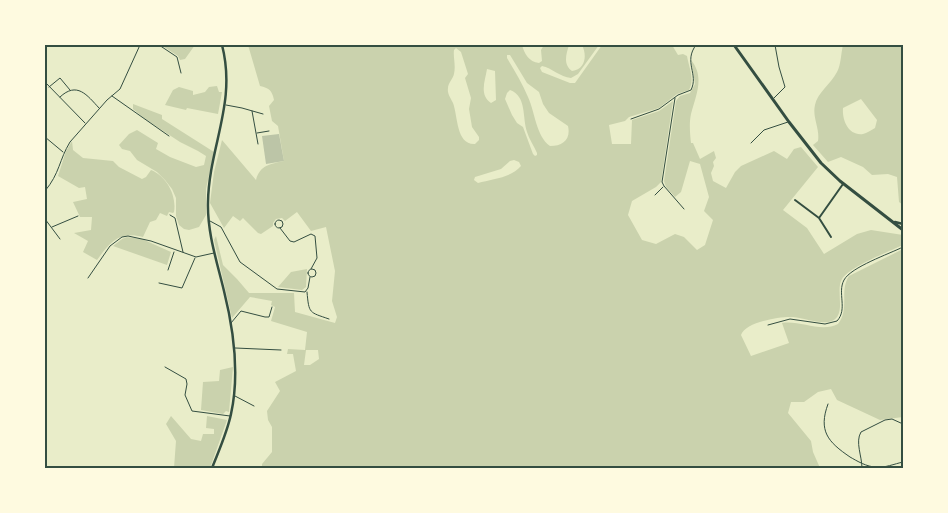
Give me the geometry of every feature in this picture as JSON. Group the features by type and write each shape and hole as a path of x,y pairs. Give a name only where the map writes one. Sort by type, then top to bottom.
{"main road":[{"path":"734,45 821,163 843,184 903,230"}],"street":[{"path":"212,468 230,416 234,395 234,348 231,323 209,221 209,185 226,105 227,76 222,45"},
{"path":"819,218 843,184"},
{"path":"795,200 819,218 831,237"},
{"path":"892,221 903,224"}],"lane":[{"path":"45,191 56,177 70,142 122,86 140,45"},
{"path":"159,45 177,57 181,73"},
{"path":"631,119 659,109 675,98 689,92 692,88 693,80 690,56 696,45"},
{"path":"773,99 785,87 778,67 775,45"},
{"path":"49,87 60,78 70,91"},
{"path":"45,82 86,124"},
{"path":"60,97 70,91 81,91 100,108"},
{"path":"111,96 169,136"},
{"path":"675,98 662,182 684,209"},
{"path":"226,105 263,114"},
{"path":"252,111 258,144"},
{"path":"751,143 764,130 789,122"},
{"path":"256,134 269,131"},
{"path":"45,136 64,153"},
{"path":"655,195 664,186"},
{"path":"170,215 175,218 183,253"},
{"path":"52,227 78,216"},
{"path":"45,219 60,239"},
{"path":"209,221 221,228 240,262 277,289 307,292"},
{"path":"280,228 290,241 294,242 311,234 315,236 317,258 308,273 310,276 307,292 308,308 312,313 329,319"},
{"path":"88,278 105,252 122,237 140,237 196,257 215,253"},
{"path":"768,325 785,320 825,324 837,322 842,312 842,287 848,275 858,268 903,247"},
{"path":"168,270 174,250"},
{"path":"159,283 182,288 196,257"},
{"path":"310,276 314,276 316,273 311,269"},
{"path":"231,323 241,311 264,317 269,316 272,307"},
{"path":"234,348 281,350"},
{"path":"165,367 186,378 188,384 186,395 192,411 230,416"},
{"path":"234,395 254,406"},
{"path":"828,404 824,425 829,440 844,452 862,463 877,467 903,462"},
{"path":"862,468 858,440 859,434 863,430 885,420 892,419 903,424"}],"green space":[{"path":"161,45 195,45 185,59 180,60 178,56"},
{"path":"248,45 522,45 527,57 539,63 542,61 541,50 544,45 569,45 566,62 572,71 577,70 583,65 585,53 582,45 599,45 578,74 571,78 546,67 542,66 540,68 542,72 570,83 575,83 602,45 672,45 678,55 683,54 687,56 692,78 689,90 677,94 659,108 609,125 612,144 631,144 632,120 659,111 673,101 661,182 632,201 628,215 642,240 656,244 675,234 684,237 697,250 705,245 713,220 704,211 709,197 700,164 690,161 681,192 675,197 666,187 664,181 676,101 680,96 690,93 695,84 691,60 698,73 698,86 690,117 691,143 693,143 700,159 714,151 716,158 713,162 714,166 711,173 713,181 726,188 735,172 741,166 774,151 787,159 794,149 801,147 818,167 783,210 807,228 824,254 857,234 871,230 903,235 903,245 880,255 846,274 840,284 839,313 832,321 813,321 793,317 780,318 756,323 744,330 741,335 751,356 789,343 782,323 796,323 818,327 838,324 842,318 846,282 849,276 903,249 903,417 880,420 837,400 831,389 818,392 804,402 791,402 788,413 811,441 813,452 820,468 262,468 262,464 272,452 272,427 268,420 267,411 280,391 275,382 296,371 293,354 287,354 288,349 305,350 307,332 271,321 275,307 271,305 272,301 250,297 232,318 214,240 216,236 223,265 249,293 294,293 295,312 335,323 337,317 332,301 335,271 326,227 311,231 297,212 285,221 282,218 276,219 273,226 261,234 243,218 240,221 233,216 224,228 210,203 214,172 222,140 256,180 263,168 270,164 284,161 278,126 272,121 269,106 274,100 270,90 260,86","holes":["456,48 461,52 468,74 465,78 471,98 469,109 472,127 479,137 475,144 464,140 461,135 453,103 448,92 448,86 455,71 454,50","507,55 510,55 527,83 539,92 543,104 549,113 568,126 569,131 565,141 559,145 550,146 545,142 521,82","487,69 495,71 496,100 491,103 485,96 484,83","510,90 522,102 527,132 537,153 535,156 523,127 517,123 512,115 505,99","514,160 519,162 521,166 501,178 478,183 474,180 475,177 501,169","306,350 318,350 319,359 310,365 304,365"]},
{"path":"843,45 903,45 903,205 899,202 897,177 888,174 872,175 863,167 841,157 828,162 813,145 818,141 814,114 816,101 837,72","holes":["861,99 877,120 875,128 863,134 858,134 847,126 843,108"]},
{"path":"217,86 219,92 222,92 218,114 165,105 173,90 179,87 193,91 193,95 205,92 209,87"},
{"path":"133,104 162,115 162,119 214,152 206,189 206,215 199,227 189,230 179,225 176,216 176,198 172,189 157,172 137,160 130,151 122,149 119,145 129,134 137,130 158,143 156,149 170,157 196,167 204,165 206,156 180,142 145,119 133,109"},
{"path":"72,141 73,150 83,158 113,161 119,167 142,179 151,170 156,173 166,181 172,193 174,212 169,212 167,216 160,213 156,220 150,222 143,237 121,237 111,243 97,260 83,252 88,241 74,233 91,230 92,217 80,217 73,202 87,199 85,187 79,188 58,176 66,151"},
{"path":"127,237 142,239 171,252 167,265 113,246"},
{"path":"307,269 306,287 302,290 278,287 291,272"},
{"path":"233,367 229,412 226,411 223,414 201,410 203,382 219,381 220,370"},
{"path":"171,416 191,439 201,441 203,434 214,434 214,429 206,428 207,416 227,420 210,468 174,468 176,441 166,424"}],"building":[{"path":"279,134 284,161 266,164 262,136"}]}
